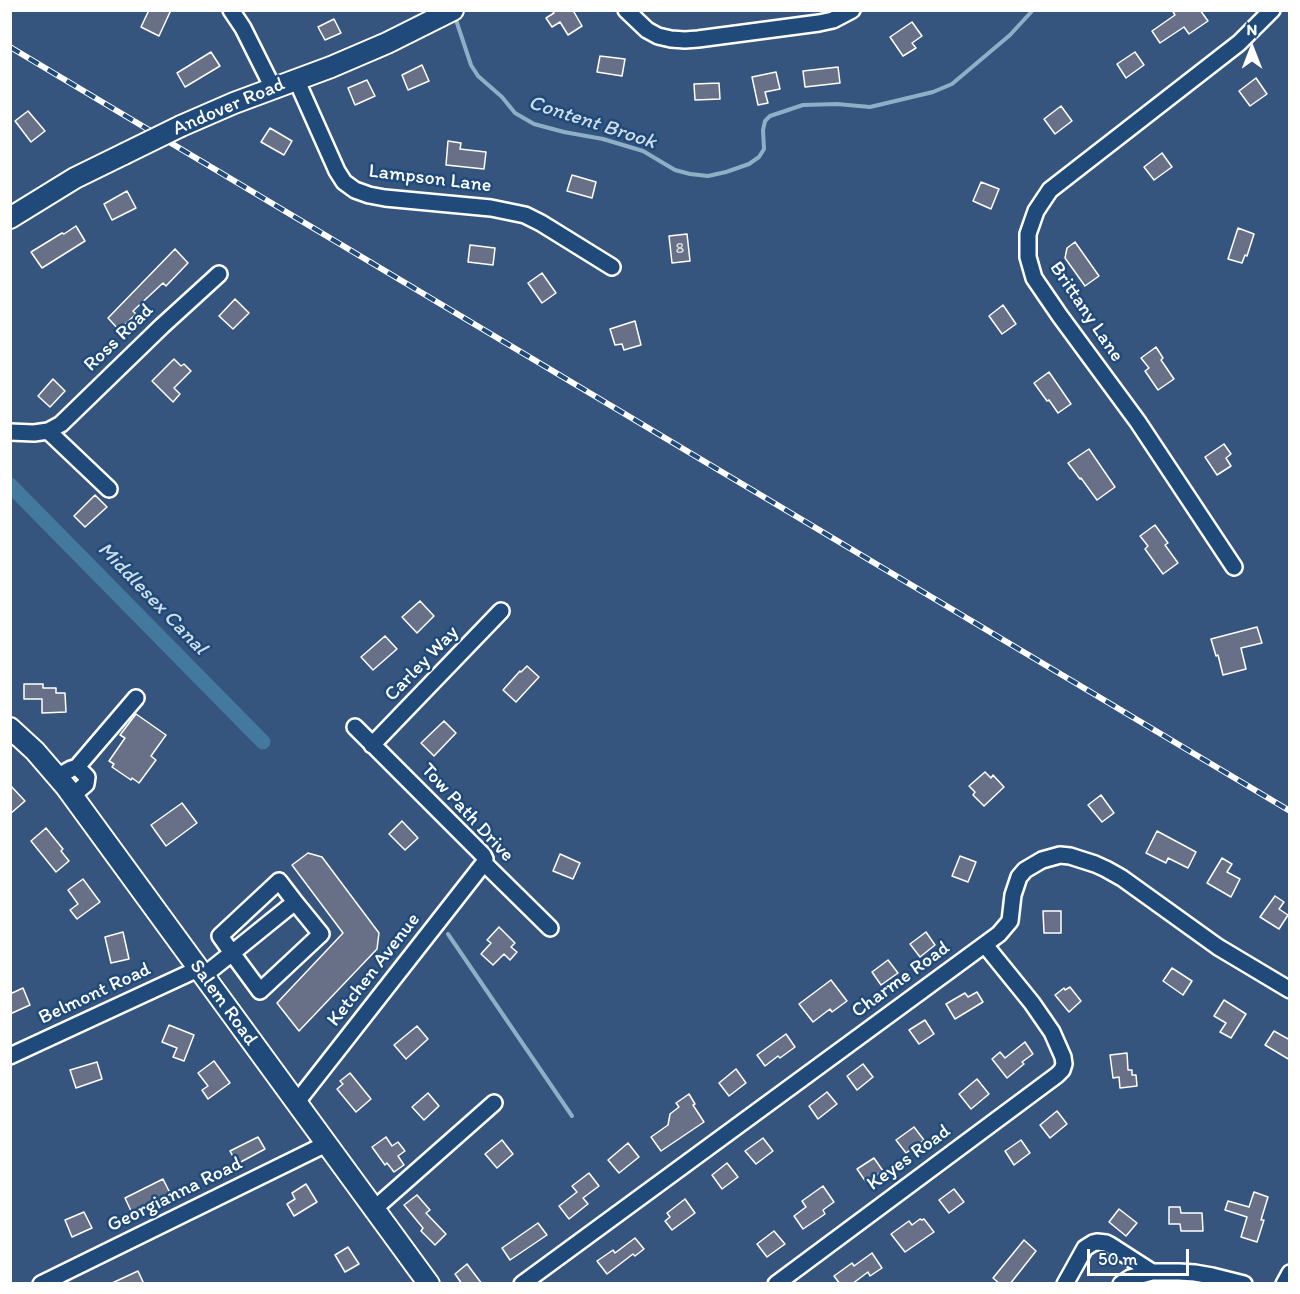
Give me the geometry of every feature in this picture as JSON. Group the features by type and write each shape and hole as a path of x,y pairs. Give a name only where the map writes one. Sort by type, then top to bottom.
{"main road":[{"name":"Andover Road","path":"10,218 75,178 181,126 234,103 331,67 446,14"},
{"name":"Salem Road","path":"10,728 35,751 72,796 429,1284"}],"street":[{"path":"231,10 243,28 273,88"},
{"path":"626,10 647,30 658,36 685,40 832,21 852,10"},
{"name":"Brittany Lane","path":"1234,567 1138,422 1034,278 1028,257 1028,234 1036,211 1050,190 1239,43 1272,10"},
{"name":"Lampson Lane","path":"297,79 337,171 345,182 356,190 385,198 491,208 525,215 612,267"},
{"name":"Ross Road","path":"48,431 61,424 219,274"},
{"path":"10,432 48,431 109,489"},
{"name":"Carley Way","path":"372,745 501,611"},
{"path":"57,777 77,767 136,698"},
{"name":"Tow Path Drive","path":"355,727 483,855 484,863 550,928"},
{"path":"72,796 86,784 87,777 77,767"},
{"name":"Charme Road","path":"522,1284 999,934 1010,921 1019,877 1033,864 1051,856 1070,856 1095,864 1122,878 1218,947 1290,990"},
{"name":"Ketchen Avenue","path":"296,1103 484,863"},
{"path":"279,881 295,902 321,934 260,991 220,936 279,881"},
{"name":"Belmont Road","path":"10,1056 201,973 232,953 295,902"},
{"name":"Keyes Road","path":"776,1284 1062,1070 1064,1064 1060,1048 1042,1017 985,945"},
{"path":"374,1209 494,1103"},
{"name":"Georgianna Road","path":"41,1284 326,1144"},
{"path":"1065,1284 1085,1248 1097,1242 1110,1245 1152,1272"},
{"path":"1121,1284 1130,1278 1152,1272 1195,1273 1230,1279 1244,1284"},
{"path":"1284,1284 1290,1273"}],"building":[{"path":"149,10 171,10 159,36 141,27"},
{"path":"552,10 577,10 574,12 582,26 568,35 560,22 552,27 546,18 554,13"},
{"path":"1172,10 1200,10 1208,21 1189,34 1184,27 1160,43 1152,31 1175,15"},
{"path":"334,19 341,33 325,40 318,27"},
{"path":"912,22 922,36 912,43 916,48 903,56 890,37"},
{"path":"211,52 220,66 185,87 177,73"},
{"path":"1135,52 1144,65 1126,78 1117,64"},
{"path":"600,56 625,59 622,76 597,72"},
{"path":"422,65 429,81 408,90 402,75"},
{"path":"838,67 840,83 805,87 803,71"},
{"path":"776,72 780,89 765,92 768,103 758,105 752,77"},
{"path":"1256,78 1267,94 1250,106 1239,91"},
{"path":"367,80 375,96 355,105 348,88"},
{"path":"719,83 720,99 695,100 694,84"},
{"path":"1061,106 1072,121 1055,134 1044,119"},
{"path":"28,111 45,131 31,142 15,121"},
{"path":"270,128 292,141 284,155 261,142"},
{"path":"448,141 461,143 460,149 486,152 484,169 446,165"},
{"path":"1162,153 1172,167 1154,180 1144,167"},
{"path":"572,175 596,182 592,198 567,191"},
{"path":"981,182 999,189 991,209 973,201"},
{"path":"127,191 136,208 112,220 104,204"},
{"path":"76,226 85,241 42,268 31,252"},
{"path":"1238,228 1254,234 1247,256 1245,255 1242,263 1228,259"},
{"path":"687,234 690,261 672,263 669,236"},
{"path":"1075,242 1099,276 1085,286 1065,258 1067,248"},
{"path":"470,245 495,248 493,265 468,262"},
{"path":"175,249 188,263 166,286 163,283 133,311 136,314 119,330 108,318"},
{"path":"542,273 556,293 542,303 528,283"},
{"path":"235,299 249,313 233,329 219,316"},
{"path":"1003,305 1016,324 1002,334 989,316"},
{"path":"635,321 641,345 624,350 622,344 615,345 610,329"},
{"path":"1156,347 1163,358 1161,360 1174,379 1158,390 1145,371 1149,368 1141,358"},
{"path":"174,359 191,371 174,388 180,394 173,402 152,381"},
{"path":"1049,372 1071,404 1058,413 1034,383"},
{"path":"53,379 65,391 50,407 38,396"},
{"path":"1224,444 1231,454 1226,458 1231,466 1217,475 1205,457"},
{"path":"1089,449 1115,487 1097,500 1068,463"},
{"path":"95,495 107,507 85,527 74,516"},
{"path":"1155,525 1168,543 1165,545 1178,563 1163,574 1145,549 1148,546 1140,536"},
{"path":"420,601 434,616 417,633 402,617"},
{"path":"1257,627 1262,643 1241,648 1246,669 1223,675 1211,639"},
{"path":"385,636 397,649 373,670 361,657"},
{"path":"527,666 539,677 516,702 503,690"},
{"path":"24,684 43,684 43,688 56,688 56,693 65,693 66,712 42,713 42,699 24,699"},
{"path":"136,714 166,735 151,756 156,760 139,783 112,767 114,764 109,761 125,738 120,735"},
{"path":"444,721 456,733 434,756 421,743"},
{"path":"985,772 991,778 993,775 1004,787 984,806 973,795 975,792 969,786"},
{"path":"10,785 25,801 10,814"},
{"path":"1101,795 1114,813 1102,822 1088,805"},
{"path":"182,803 197,823 166,846 151,825"},
{"path":"402,821 418,838 405,850 389,834"},
{"path":"46,828 63,849 61,851 69,861 56,872 31,841"},
{"path":"1157,831 1196,852 1188,868 1168,858 1166,863 1146,853"},
{"path":"308,853 322,857 379,933 377,949 299,1031 277,1003 343,933 292,865"},
{"path":"560,854 580,863 573,879 553,871"},
{"path":"960,856 976,862 968,882 952,876"},
{"path":"1222,858 1232,864 1227,872 1240,879 1231,897 1207,883"},
{"path":"83,879 100,902 77,919 70,910 78,904 68,890"},
{"path":"1275,896 1284,902 1279,909 1288,915 1279,929 1260,917"},
{"path":"1043,911 1061,911 1061,933 1044,933"},
{"path":"499,927 515,943 511,947 517,952 510,960 504,954 493,965 481,954 491,943 487,940"},
{"path":"123,932 129,959 111,963 105,937"},
{"path":"926,932 935,945 920,957 910,944"},
{"path":"888,960 898,973 881,985 872,972"},
{"path":"1172,968 1192,981 1183,995 1163,981"},
{"path":"831,980 847,1001 832,1012 830,1009 813,1022 799,1004"},
{"path":"1070,987 1081,1001 1069,1012 1055,995 1064,988 1065,990"},
{"path":"23,988 30,1005 10,1014 10,994"},
{"path":"977,992 983,1002 955,1019 946,1004 965,993 968,997"},
{"path":"1224,1000 1246,1014 1231,1038 1220,1032 1226,1023 1214,1016"},
{"path":"925,1020 934,1034 919,1044 909,1030"},
{"path":"169,1025 194,1035 184,1061 173,1057 177,1048 162,1042"},
{"path":"417,1026 428,1039 406,1059 394,1045"},
{"path":"1274,1031 1290,1040 1290,1060 1265,1045"},
{"path":"786,1034 795,1047 765,1066 757,1055"},
{"path":"1025,1042 1033,1054 1007,1078 992,1059 1000,1052 1005,1058"},
{"path":"1127,1053 1128,1070 1132,1070 1132,1075 1136,1075 1137,1086 1120,1088 1119,1077 1113,1078 1110,1055"},
{"path":"214,1061 230,1083 208,1099 202,1090 208,1086 198,1073"},
{"path":"97,1062 102,1079 76,1088 70,1070"},
{"path":"863,1064 873,1077 857,1090 847,1076"},
{"path":"736,1069 746,1083 729,1096 719,1083"},
{"path":"350,1073 371,1099 356,1112 337,1089 343,1084 340,1081"},
{"path":"977,1079 989,1094 971,1109 959,1094"},
{"path":"827,1092 837,1104 818,1119 809,1106"},
{"path":"428,1093 439,1106 424,1120 412,1107"},
{"path":"689,1094 704,1122 661,1151 651,1137 668,1125 670,1114 679,1107 676,1103"},
{"path":"1057,1111 1067,1124 1050,1138 1040,1125"},
{"path":"914,1127 924,1140 906,1153 896,1140"},
{"path":"258,1137 265,1149 237,1164 230,1151"},
{"path":"386,1137 392,1146 398,1142 405,1151 398,1156 404,1165 394,1172 387,1163 385,1165 372,1147"},
{"path":"763,1138 773,1151 756,1164 745,1151"},
{"path":"502,1140 513,1154 497,1168 485,1154"},
{"path":"1021,1140 1030,1153 1014,1165 1005,1151"},
{"path":"628,1143 639,1157 619,1173 608,1160"},
{"path":"874,1158 883,1171 866,1182 857,1169"},
{"path":"727,1163 738,1177 722,1189 712,1175"},
{"path":"589,1173 599,1186 583,1198 588,1204 569,1219 559,1206 577,1192 572,1186"},
{"path":"163,1179 171,1195 132,1213 125,1198"},
{"path":"306,1184 317,1202 294,1216 287,1204 295,1199 292,1193"},
{"path":"823,1186 834,1202 823,1210 825,1214 803,1229 794,1216 806,1207 802,1201"},
{"path":"954,1189 964,1202 949,1213 939,1200"},
{"path":"1254,1192 1268,1197 1257,1242 1241,1237 1247,1217 1225,1210 1228,1201 1249,1207"},
{"path":"417,1195 430,1210 426,1213 446,1234 435,1245 421,1231 423,1228 404,1205"},
{"path":"685,1199 695,1213 672,1230 665,1221 670,1217 667,1213"},
{"path":"1169,1207 1180,1207 1181,1213 1202,1213 1203,1231 1181,1231 1180,1224 1169,1224"},
{"path":"1119,1209 1137,1223 1126,1236 1109,1222"},
{"path":"84,1212 92,1228 72,1237 65,1220"},
{"path":"924,1219 934,1232 905,1252 891,1234 909,1221 912,1225"},
{"path":"538,1223 547,1235 510,1260 502,1248"},
{"path":"774,1231 785,1244 767,1257 757,1244"},
{"path":"635,1238 644,1249 635,1256 633,1254 607,1274 597,1261 613,1250 615,1253"},
{"path":"1024,1240 1036,1251 1010,1284 1000,1284 993,1278"},
{"path":"348,1247 359,1264 345,1272 335,1255"},
{"path":"872,1253 882,1268 870,1276 868,1272 852,1284 840,1284 834,1276 852,1263 854,1266"},
{"path":"467,1264 482,1284 462,1284 455,1274"},
{"path":"138,1271 144,1284 110,1284"}],"waterway":[{"name":"Content Brook","path":"455,17 471,65 478,76 502,97 515,113 534,124 603,139 643,151 675,170 708,176 749,164 759,157 764,149 765,121 770,116 803,105 837,104 870,107 933,92 952,84 1010,35 1033,10"},
{"name":"Middlesex Canal","path":"10,485 263,742"},
{"path":"448,934 572,1116"}],"railway":[{"path":"10,47 1290,811"}]}
